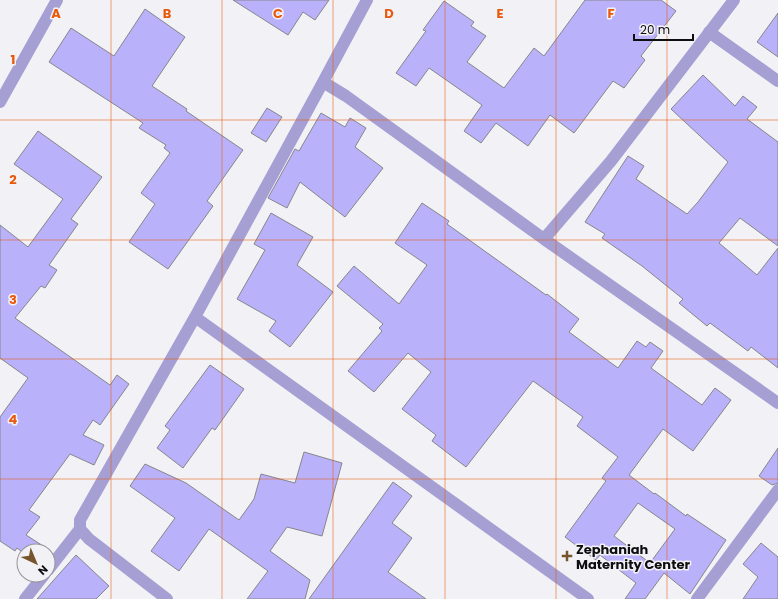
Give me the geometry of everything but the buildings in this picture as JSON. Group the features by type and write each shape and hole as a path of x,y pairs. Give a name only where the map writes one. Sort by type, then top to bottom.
{"street":[{"path":"0,102 57,0"},
{"path":"56,560 80,530 80,520 84,509 195,317 367,0"},
{"path":"544,240 612,161 734,0"},
{"path":"709,32 778,81"},
{"path":"323,82 346,96 544,240 778,403"},
{"path":"195,317 588,599"},
{"path":"697,599 778,490"},
{"path":"80,530 89,539 167,599"},
{"path":"25,599 38,583"}],"place":[{"name":"Zephaniah Maternity Center","path":"567,556"}]}
